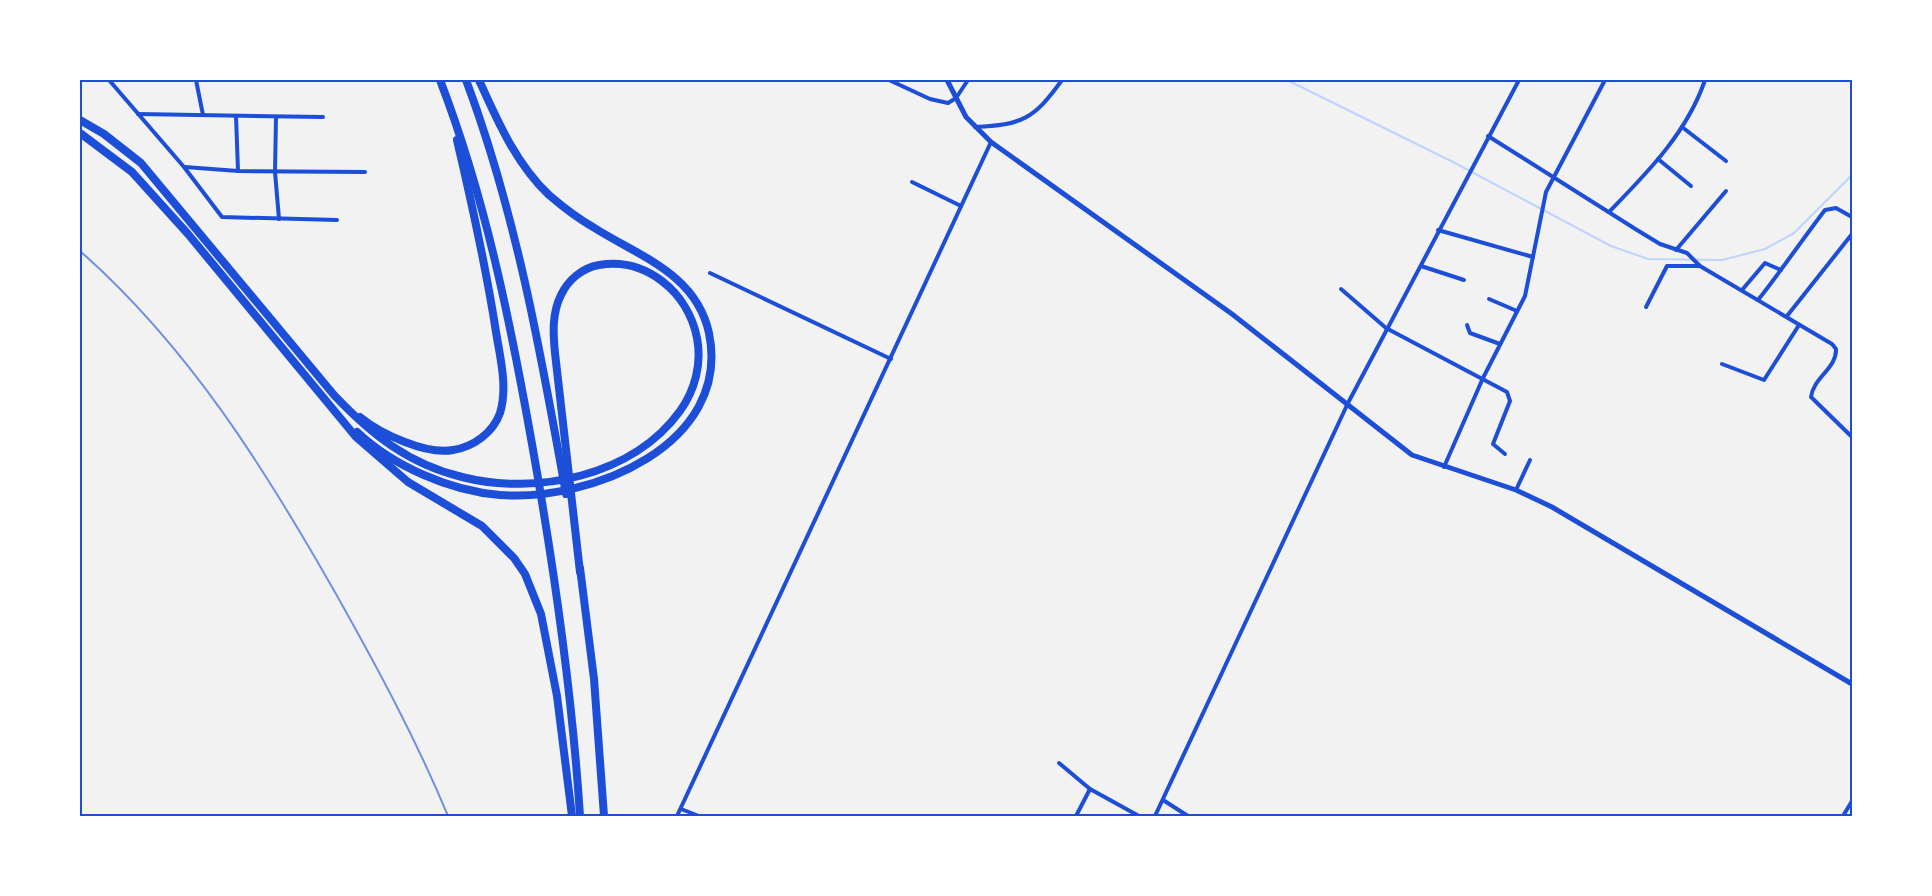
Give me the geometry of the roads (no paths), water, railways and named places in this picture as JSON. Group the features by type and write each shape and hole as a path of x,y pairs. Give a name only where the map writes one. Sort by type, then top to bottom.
{"highway":[{"path":"440,80 478,193 519,369 555,574 580,816"},
{"path":"466,80 500,180 522,266 543,364 580,572"},
{"path":"332,408 362,436 400,463 446,483 499,495 532,495 566,490 613,477 633,468 676,436 701,402 706,388 710,355 709,333 694,298 672,273 593,228 547,193 513,148 479,80"},
{"path":"334,395 363,420 397,439 413,445 447,451 462,449 479,441 493,426 500,412 503,395 502,373 483,251 447,97"},
{"path":"80,120 104,134 141,164 334,395 361,424 400,453 433,468 497,484 528,484 578,476 610,465 645,445 673,420 694,387 698,356 694,327 687,310 674,292 647,271 620,263 592,266 569,281 561,294 553,327 580,572 594,679 604,816"},
{"path":"80,133 132,172 188,234 356,437 382,462 408,482 482,526 499,541 525,574 543,625 556,696 572,816"}],"main road":[{"path":"947,80 974,127 991,142 1232,314 1412,455 1516,490 1552,507 1852,684"}],"street":[{"path":"109,80 184,167 222,217 337,220"},
{"path":"195,80 203,115"},
{"path":"889,80 937,101 948,103 956,98 968,80"},
{"path":"974,127 1003,126 1023,120 1043,103 1062,80"},
{"path":"1155,816 1348,403 1519,80"},
{"path":"1444,467 1483,378 1525,296 1540,214 1553,179 1605,80"},
{"path":"1609,212 1658,159 1682,127 1705,80"},
{"path":"138,114 323,117"},
{"path":"236,116 238,171"},
{"path":"276,117 275,172 279,219"},
{"path":"1682,127 1726,162"},
{"path":"1488,136 1553,179 1660,243 1687,253 1700,266 1787,316 1836,349 1834,359 1813,388 1811,397 1852,437"},
{"path":"677,816 991,142"},
{"path":"1658,159 1691,186"},
{"path":"184,167 238,171 365,172"},
{"path":"912,182 961,206"},
{"path":"1676,250 1726,191"},
{"path":"1758,300 1778,278 1781,270 1825,210 1836,208 1852,217"},
{"path":"1438,230 1533,257"},
{"path":"1787,316 1852,234"},
{"path":"1742,290 1765,263 1781,270"},
{"path":"1421,266 1464,280"},
{"path":"1646,307 1667,266 1700,266"},
{"path":"710,273 891,359"},
{"path":"1341,289 1386,328 1483,378 1510,397 1493,444 1505,454"},
{"path":"1489,299 1517,311"},
{"path":"1722,364 1764,380 1799,325"},
{"path":"1467,326 1470,333 1500,344"},
{"path":"1516,490 1530,460"},
{"path":"1059,763 1090,789 1139,816"},
{"path":"1076,816 1090,789"},
{"path":"1163,800 1188,816"},
{"path":"1843,816 1852,801"},
{"path":"681,809 699,816"}],"waterway":[{"path":"1287,80 1453,162 1611,246 1648,259 1722,260 1765,249 1794,233 1852,175"}],"railway":[{"path":"80,251 156,328 190,369 253,456 309,547 366,649 409,731 448,816"}]}
